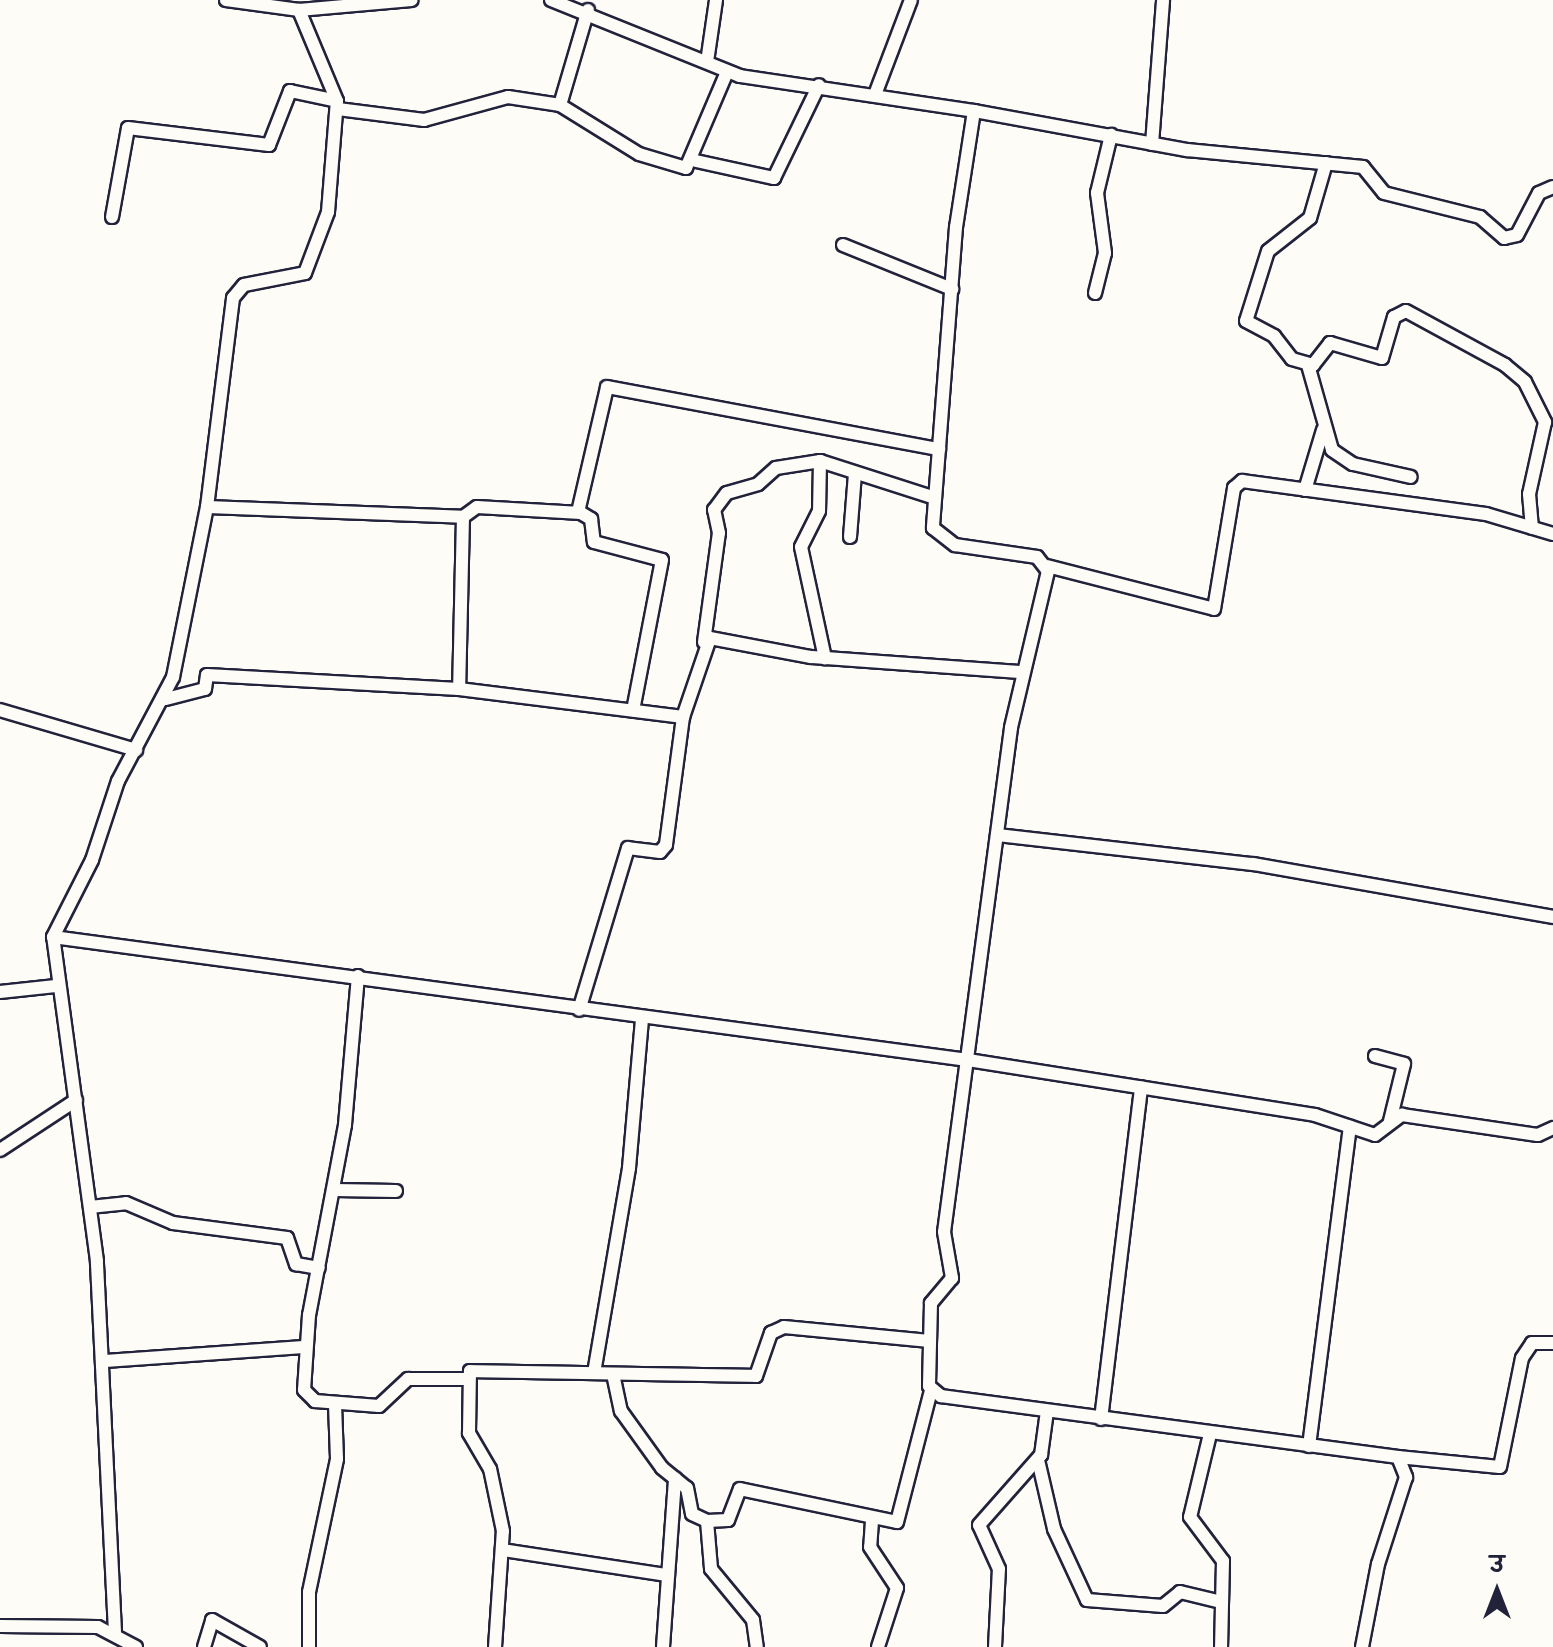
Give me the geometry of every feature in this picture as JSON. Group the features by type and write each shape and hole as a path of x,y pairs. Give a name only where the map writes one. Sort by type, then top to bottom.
{"street":[{"path":"226,0 299,10 412,0"},
{"path":"551,0 591,7 727,72 876,92 1152,144 1370,170 1389,195 1486,219 1504,238 1517,235 1539,193 1553,187"},
{"path":"707,62 716,0"},
{"path":"876,92 911,0"},
{"path":"1152,144 1163,0"},
{"path":"560,105 591,7"},
{"path":"115,1632 104,1361 90,1207 76,1100 56,986 53,937 136,750 166,699 207,507 233,298 244,285 286,280 309,268 331,199 338,105 299,10"},
{"path":"696,161 727,72"},
{"path":"112,217 128,128 269,145 290,91 338,105 424,120 508,97 560,105 647,158 682,168 696,161 774,178 819,85"},
{"path":"974,111 952,289 935,498 940,539 1037,557 1047,566 1214,609 1235,484 1486,514 1553,534"},
{"path":"1095,293 1105,253 1097,193 1111,135"},
{"path":"1326,163 1312,213 1270,246 1246,314 1249,326 1308,365 1323,430 1345,461 1411,477"},
{"path":"843,245 952,289"},
{"path":"1308,365 1330,343 1379,359 1394,317 1406,311 1514,371 1531,390 1546,429 1529,494 1532,528"},
{"path":"578,512 607,387 939,449"},
{"path":"1305,490 1323,430"},
{"path":"579,1010 628,848 660,852 666,845 683,717 702,673 716,505 776,468 820,461 935,498"},
{"path":"820,461 819,511 801,547 825,658"},
{"path":"850,537 855,474"},
{"path":"207,507 463,517 477,507 578,512 591,519 594,542 663,563 633,710"},
{"path":"459,689 463,517"},
{"path":"613,1374 617,1403 675,1478 687,1488 692,1514 707,1521 728,1520 740,1489 872,1521 903,1516 931,1391 929,1341 933,1298 952,1278 944,1232 1020,672 1047,566"},
{"path":"704,642 825,658 1020,672"},
{"path":"166,699 205,689 207,675 459,689 683,717"},
{"path":"0,710 136,750"},
{"path":"997,835 1244,863 1553,917"},
{"path":"53,937 358,976 642,1020 968,1060 1141,1087 1380,1135 1390,1121 1404,1064 1375,1056"},
{"path":"358,976 335,1190 305,1347 306,1396 335,1404 379,1406 408,1379 468,1379"},
{"path":"0,992 56,986"},
{"path":"594,1373 629,1168 642,1020"},
{"path":"1101,1419 1141,1087"},
{"path":"0,1150 76,1100"},
{"path":"1390,1121 1416,1116 1551,1133"},
{"path":"1309,1446 1350,1127"},
{"path":"335,1190 396,1191"},
{"path":"90,1207 126,1203 173,1223 287,1238 296,1264 319,1268"},
{"path":"495,1647 503,1550 490,1469 469,1433 468,1379 474,1370 756,1376 778,1327 929,1341"},
{"path":"931,1391 1210,1434 1500,1467 1522,1358 1532,1343 1553,1343"},
{"path":"104,1361 305,1347"},
{"path":"309,1647 309,1592 337,1459 335,1404"},
{"path":"1047,1411 1038,1460 1054,1529 1087,1600 1163,1606 1180,1592 1221,1602"},
{"path":"1210,1434 1190,1517 1223,1561 1221,1647"},
{"path":"1362,1647 1378,1564 1406,1477 1398,1457"},
{"path":"995,1647 999,1569 979,1525 1038,1460"},
{"path":"663,1647 675,1478"},
{"path":"707,1521 711,1569 753,1620 757,1647"},
{"path":"872,1521 870,1547 897,1588 878,1647"},
{"path":"503,1550 666,1575"},
{"path":"204,1647 212,1620 260,1647"},
{"path":"0,1626 115,1632 136,1647"}]}
